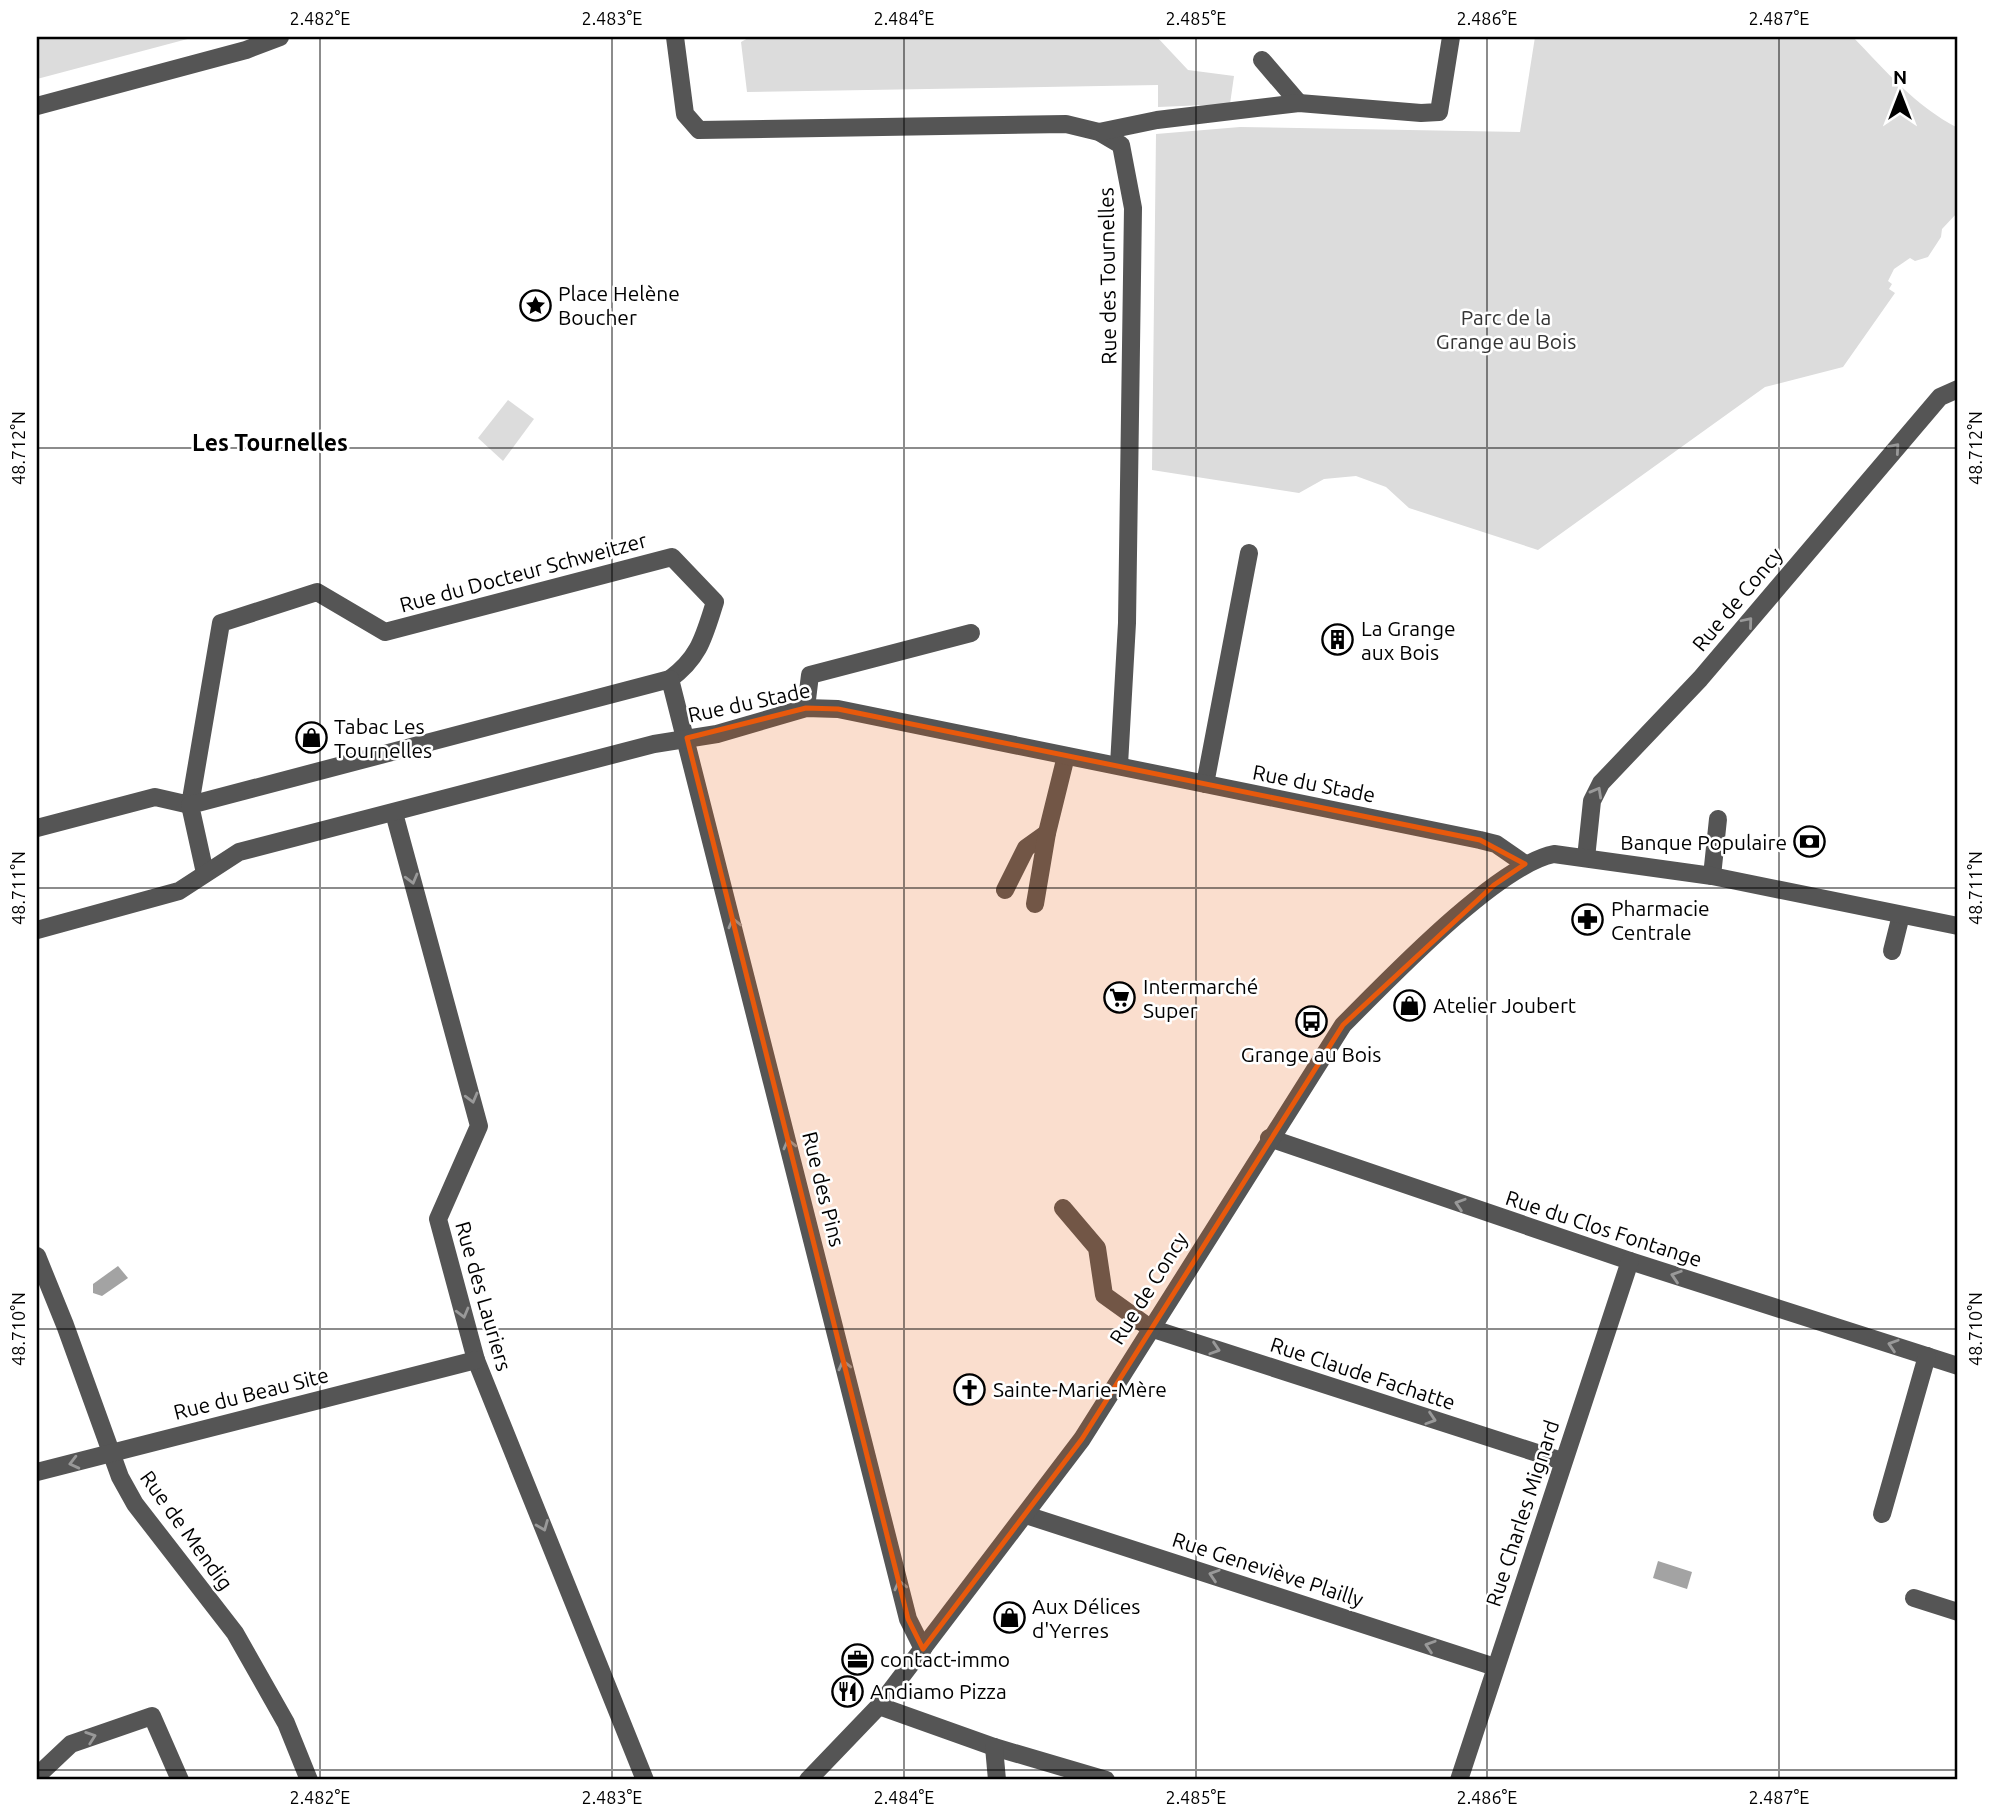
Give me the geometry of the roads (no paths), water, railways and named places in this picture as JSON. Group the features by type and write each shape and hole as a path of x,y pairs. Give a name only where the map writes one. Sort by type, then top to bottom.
{"street":[{"path":"37,106 246,50 280,37"},
{"name":"Rue des Tournelles","path":"675,37 685,114 699,130 1066,124 1099,132 1121,145 1133,198 1128,610 1119,765"},
{"path":"1099,132 1157,120 1299,103 1439,112 1451,37"},
{"path":"1262,60 1299,103"},
{"name":"Rue de Concy","path":"808,1780 879,1706 1082,1439 1269,1138 1343,1026 1387,981 1494,885 1525,864 1554,854 1586,858 1592,801 1601,783 1700,678 1940,397 1958,389"},
{"path":"1205,784 1249,553"},
{"name":"Rue du Docteur Schweitzer","path":"37,828 155,797 190,805 670,678 691,664 702,642 715,602 673,557 385,632 317,592 221,623 190,805 205,873"},
{"path":"806,708 810,675 971,633"},
{"path":"670,678 687,738"},
{"name":"Rue du Stade","path":"37,930 179,891 239,852 653,744 716,734 806,708 838,709 1488,842 1525,864"},
{"name":"Rue des Pins","path":"687,738 908,1619 923,1649"},
{"path":"1035,904 1047,833 1066,756"},
{"name":"Rue des Lauriers","path":"394,813 479,1126 438,1219 476,1360 645,1780"},
{"path":"1712,876 1718,819"},
{"path":"1005,890 1026,848 1047,833"},
{"path":"1586,858 1712,876 1958,926"},
{"path":"1892,951 1901,915"},
{"name":"Rue du Clos Fontange","path":"1269,1138 1630,1261 1958,1366"},
{"name":"Rue Claude Fachatte","path":"1063,1208 1097,1248 1104,1295 1150,1328 1563,1461"},
{"name":"Rue de Mendig","path":"37,1256 111,1452 135,1504 235,1633 286,1723 309,1780"},
{"name":"Rue Charles Mignard","path":"1459,1780 1630,1261"},
{"path":"1882,1514 1927,1356"},
{"name":"Rue du Beau Site","path":"37,1472 476,1360"},
{"name":"Rue Geneviève Plailly","path":"1026,1515 1495,1667"},
{"path":"1914,1598 1958,1612"},
{"path":"879,1706 994,1747 1106,1780"},
{"path":"37,1776 71,1744 152,1716 180,1780"},
{"path":"994,1747 997,1780"}],"place":[{"name":"Place Helène Boucher","path":"535,305"},
{"name":"La Grange aux Bois","path":"1338,640"},
{"name":"Tabac Les Tournelles","path":"311,738"},
{"name":"Banque Populaire","path":"1810,842"},
{"name":"Pharmacie Centrale","path":"1588,920"},
{"name":"Intermarché Super","path":"1120,998"},
{"name":"Atelier Joubert","path":"1410,1005"},
{"name":"Grange au Bois","path":"1311,1022"},
{"name":"Sainte-Marie-Mère","path":"970,1389"},
{"name":"Aux Délices d'Yerres","path":"1009,1618"},
{"name":"contact-immo","path":"857,1659"},
{"name":"Andiamo Pizza","path":"847,1691"}],"district":[{"name":"Les Tournelles","path":"270,442"}],"park label":[{"name":"Parc de la Grange au Bois","path":"1506,329"}]}
